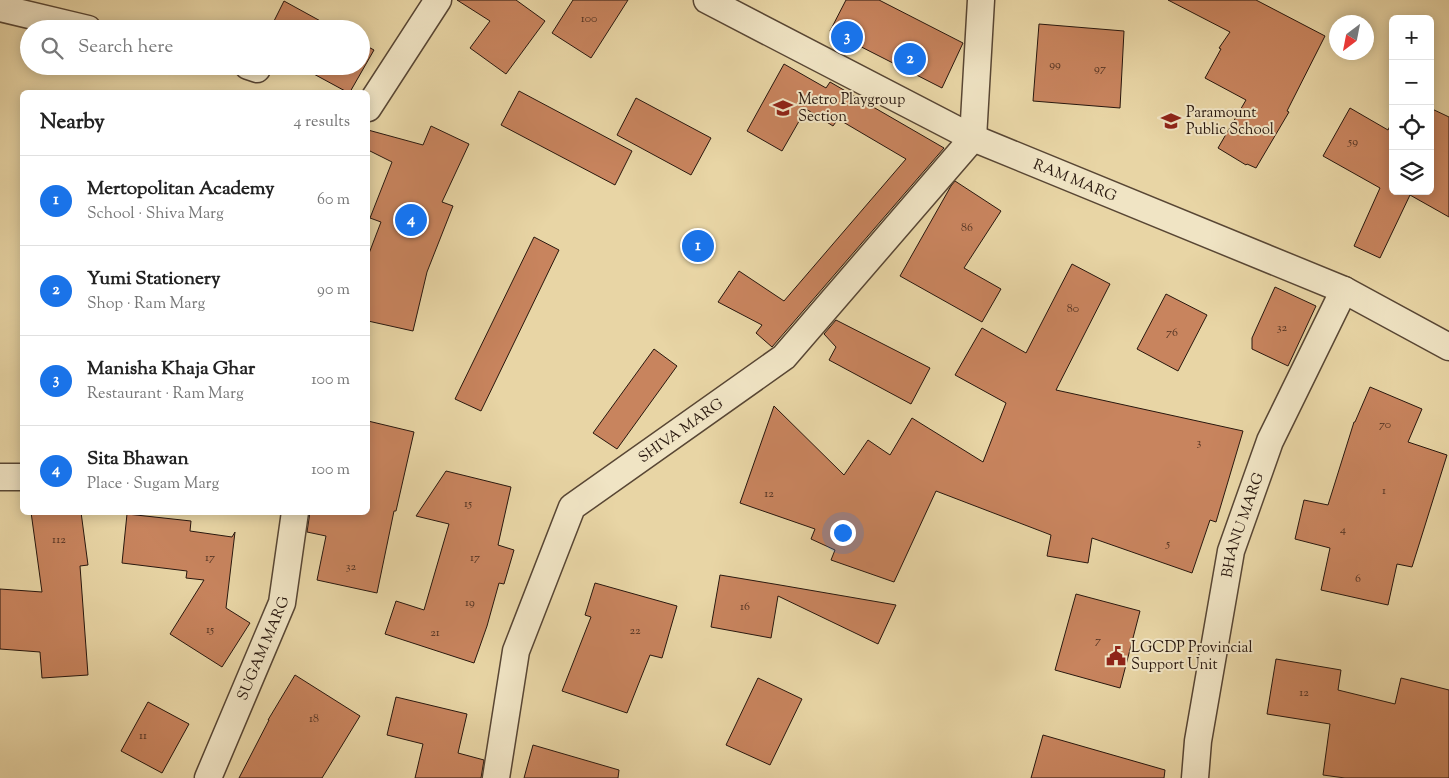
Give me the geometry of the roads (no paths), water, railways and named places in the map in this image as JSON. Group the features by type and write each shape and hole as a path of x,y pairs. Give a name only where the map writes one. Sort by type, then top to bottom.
{"street":[{"path":"370,105 438,0"},
{"name":"RAM MARG","path":"707,0 973,138 1344,290 1449,348"},
{"path":"973,138 981,0"},
{"path":"0,8 50,20"},
{"name":"SHIVA MARG","path":"496,778 516,651 572,507 784,357 973,138"},
{"name":"BHANU MARG","path":"1195,778 1198,741 1231,551 1270,441 1344,290"},
{"path":"0,477 20,477"},
{"name":"SUGAM MARG","path":"208,778 282,603 295,515"}],"place":[{"name":"Manisha Khaja Ghar","path":"847,37"},
{"name":"Yumi Stationery","path":"910,59"},
{"name":"Metro Playgroup Section","path":"783,108"},
{"name":"Paramount Public School","path":"1171,121"},
{"name":"Sita Bhawan","path":"411,220"},
{"name":"Mertopolitan Academy","path":"698,246"},
{"name":"LGCDP Provincial Support Unit","path":"1116,656"}]}
